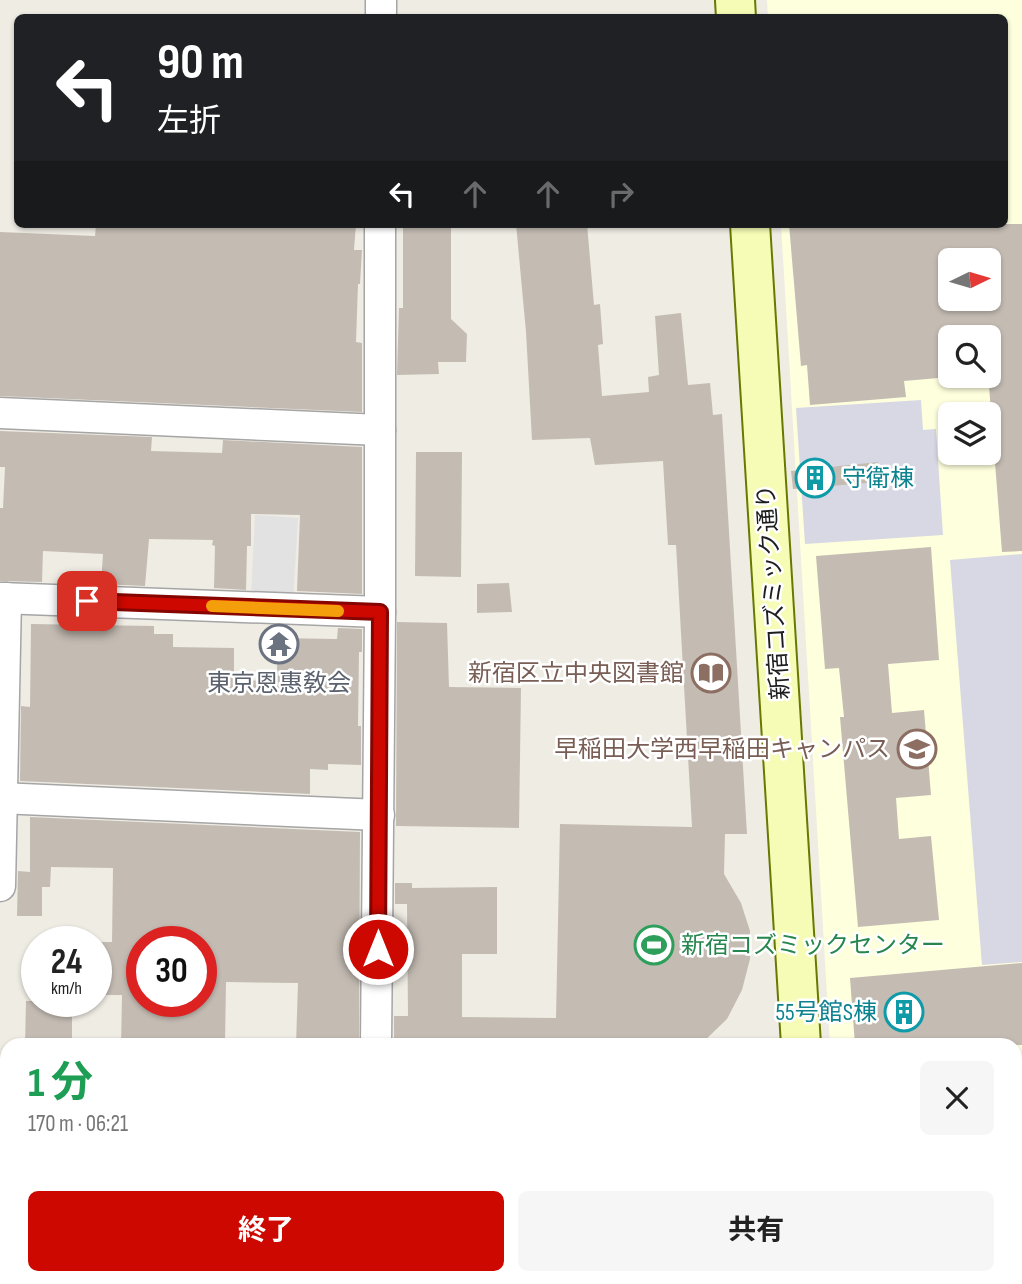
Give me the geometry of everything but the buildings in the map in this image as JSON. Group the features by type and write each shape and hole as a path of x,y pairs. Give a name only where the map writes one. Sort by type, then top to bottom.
{"street":[{"path":"376,1038 380,228"},
{"name":"新宿コズミック通り","path":"750,228 802,1038"},
{"path":"0,413 380,430"},
{"path":"0,886 3,598 380,612"},
{"path":"2,798 379,816"}],"shaded area":[{"name":"早稲田大学西早稲田キャンパス","path":"767,0 1022,0 1022,1038 830,1038 781,228 1008,228 1008,14 768,14"},
{"path":"921,400 923,430 936,429 943,535 805,544 796,408"},
{"path":"255,515 298,518 293,601 251,598"},
{"path":"1022,554 1022,962 982,965 950,560"}],"slow traffic":[{"path":"212,606 338,611"}],"place":[{"name":"守衛棟","path":"815,478"},
{"name":"東京恩惠敎会","path":"279,644"},
{"name":"新宿区立中央図書館","path":"711,673"},
{"name":"早稲田大学西早稲田キャンパス","path":"917,749"},
{"name":"新宿コズミックセンター","path":"654,945"},
{"name":"55号館S棟","path":"904,1012"}],"route":[{"path":"87,601 380,612 378,949"}]}
